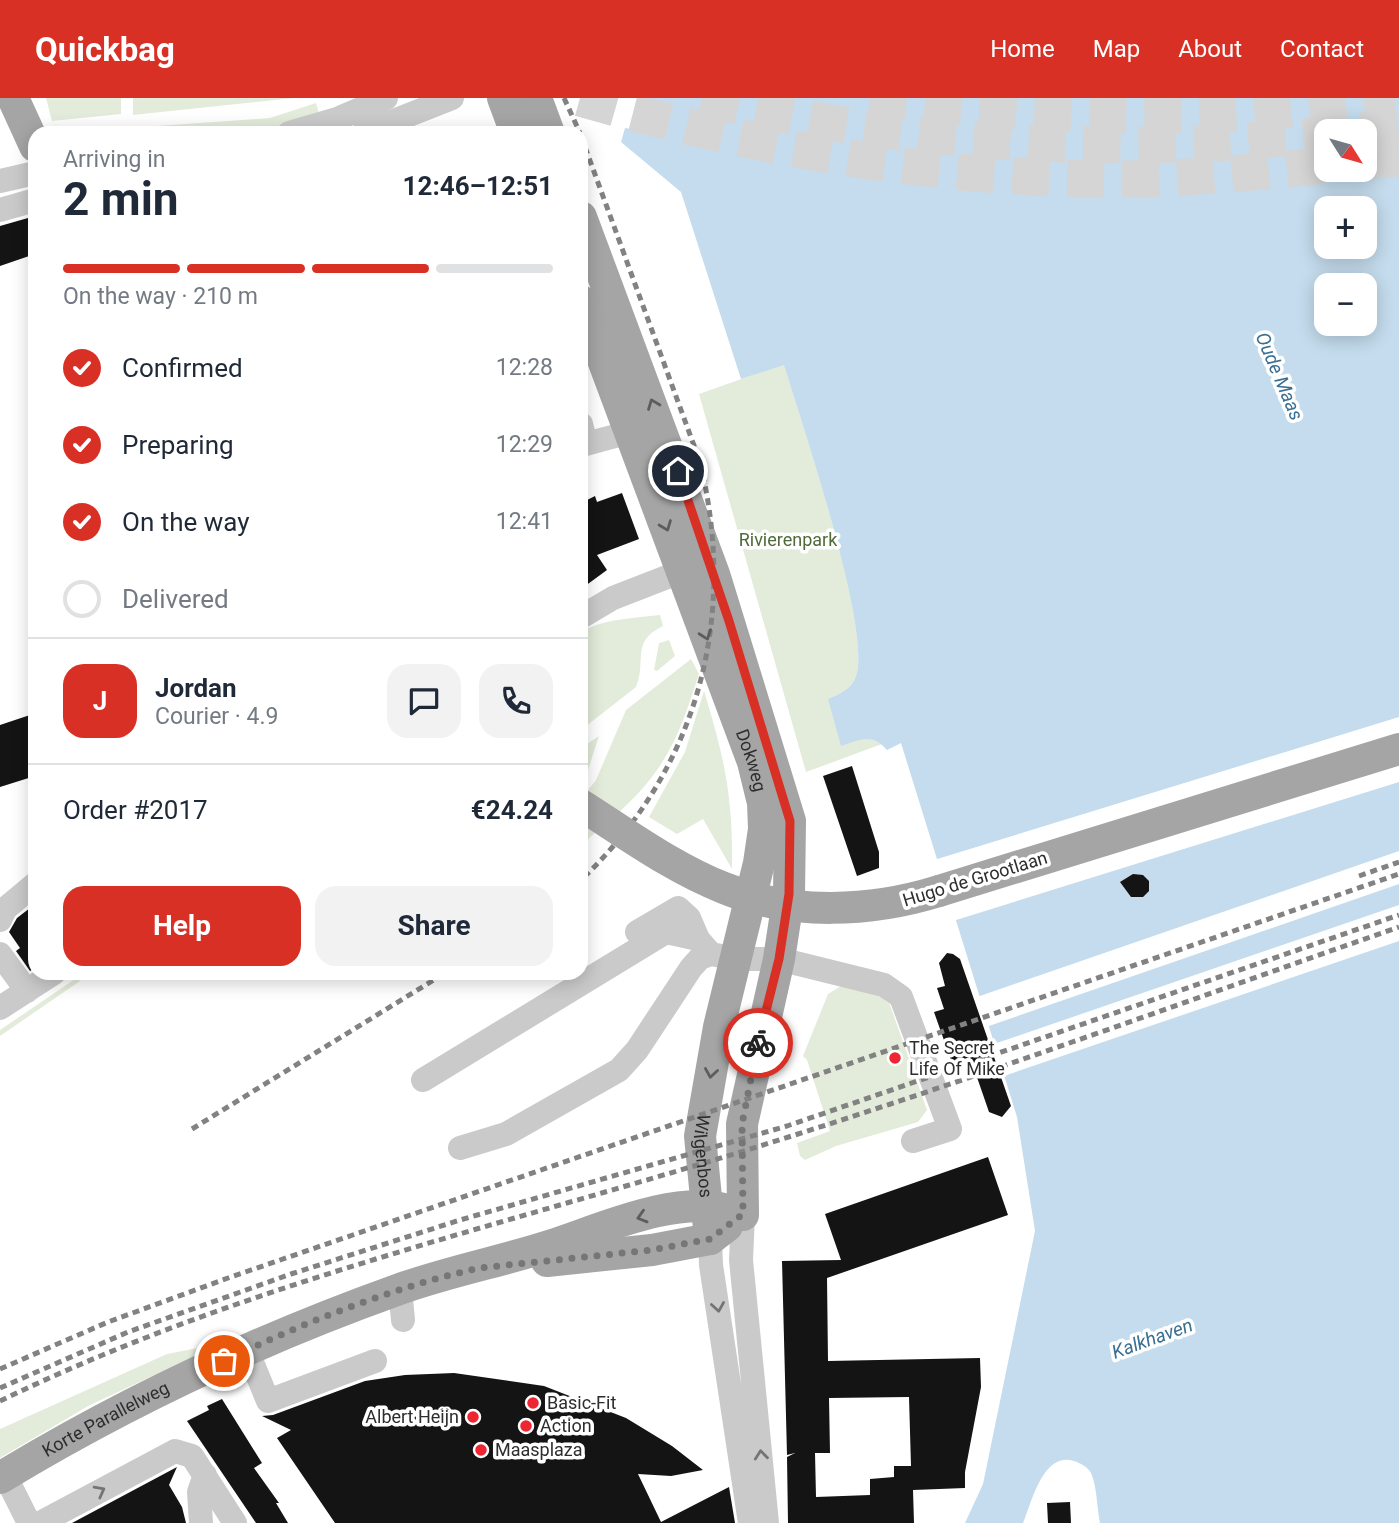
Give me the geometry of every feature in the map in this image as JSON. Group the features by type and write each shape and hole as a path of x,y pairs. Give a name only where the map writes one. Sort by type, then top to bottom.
{"main road":[{"path":"503,98 513,126"},
{"path":"536,98 546,126"},
{"path":"588,238 696,566"},
{"path":"588,320 630,432 696,566"},
{"name":"Dokweg","path":"696,566 754,762 764,829 759,863 715,951"},
{"name":"Dokweg","path":"696,566 790,821 789,894 779,959"},
{"name":"Hugo de Grootlaan","path":"588,809 664,858 725,888 775,902 827,908 903,902 1399,749"},
{"name":"Wilgenbos","path":"710,1239 709,1205 700,1136 719,1027 715,951"},
{"name":"Wilgenbos","path":"743,1214 742,1124 779,959"},
{"name":"Korte Parallelweg","path":"8,1484 247,1350 400,1289 479,1268 674,1207 709,1205 743,1214"},
{"name":"Korte Parallelweg","path":"479,1268 652,1250 710,1239 743,1214"}],"street":[{"path":"313,126 386,98"},
{"path":"381,126 452,98"},
{"path":"0,181 28,175"},
{"path":"0,210 28,202"},
{"path":"588,443 630,432"},
{"path":"588,613 613,598 696,566"},
{"path":"0,920 5,909 28,890"},
{"path":"588,963 678,908 715,951"},
{"path":"588,980 666,932 715,951 779,959 884,985 901,997 950,1129 913,1141"},
{"path":"460,1148 506,1134 619,1070 637,1050 691,968 700,958 715,951"},
{"path":"0,954 27,991"},
{"path":"0,1008 44,980"},
{"path":"424,1080 588,980"},
{"name":"Wilgenbos","path":"743,1214 741,1260 767,1523"},
{"name":"Wilgenbos","path":"710,1239 736,1466 750,1523"},
{"path":"400,1289 403,1320"},
{"path":"247,1350 268,1401 375,1362"},
{"path":"40,1523 175,1451 192,1456 235,1523"},
{"path":"201,1523 199,1492 205,1475"},
{"path":"8,1484 29,1523"}],"green space":[{"path":"46,98 121,98 121,114 52,121"},
{"path":"133,98 293,98 133,115"},
{"path":"316,103 320,117 284,126 156,126 270,118"},
{"name":"Rivierenpark","path":"784,364 832,524 854,615 858,651 856,676 848,688 828,699 868,737 882,744 806,772 699,394"},
{"path":"660,615 663,626 646,638 636,687 588,725 588,628 629,618"},
{"path":"669,640 675,656 657,671 654,670 659,643"},
{"path":"691,659 699,674 683,720 667,754 653,776 634,797 588,839 588,790 596,780 626,710"},
{"path":"704,691 726,779 731,821 732,869 703,819 677,834 649,817 685,752"},
{"path":"599,736 588,770 588,743"},
{"path":"74,980 80,980 0,1036 0,1030"},
{"path":"841,986 880,996 890,1005 927,1110 918,1122 836,1146 805,1160 800,1156 797,1143 830,1131 807,1060 803,1056 828,994"},
{"path":"223,1343 88,1406 0,1458 0,1429 167,1354"}],"water":[{"path":"638,98 1399,98 1399,1523 1100,1523 1091,1473 1079,1463 1063,1460 1054,1464 1040,1480 1023,1523 965,1523 983,1484 1035,1231 1017,1117 901,743 887,750 871,739 841,746 828,699 848,688 856,676 858,652 854,616 832,524 784,365 741,379 681,192 621,142 625,128 631,129"}],"pier":[{"path":"1399,717 1399,782 953,921 934,860"},
{"path":"1399,851 1399,884 986,1027 977,997"},
{"path":"1399,905 1399,941 1001,1077 991,1045"}],"building":[{"path":"28,218 28,256 0,266 0,226"},
{"path":"622,493 639,539 597,555 607,570 588,584 588,500 595,496 597,502"},
{"path":"28,716 28,778 0,787 0,725"},
{"path":"852,766 879,852 879,868 857,876 823,776"},
{"path":"1133,874 1143,875 1149,881 1149,891 1143,897 1131,897 1120,882"},
{"path":"28,910 28,968 16,951 20,948 9,932 17,918"},
{"path":"947,953 960,959 1011,1106 1002,1117 989,1112 970,1057 952,1063 934,1012 944,1009 937,988 945,986 939,963"},
{"path":"988,1157 1008,1215 827,1278 828,1361 980,1358 981,1387 965,1472 965,1488 913,1490 914,1523 788,1523 787,1457 795,1453 787,1455 782,1261 841,1260 825,1214","holes":["909,1397 911,1466 894,1466 894,1477 870,1479 870,1495 816,1497 815,1453 830,1453 829,1398"]},
{"name":"Maasplaza","path":"454,1373 544,1386 626,1418 672,1446 703,1470 671,1476 638,1474 661,1522 729,1487 735,1523 335,1523 277,1438 291,1430 262,1416 273,1415 365,1381 405,1375"},
{"path":"222,1399 262,1463 254,1468 279,1503 276,1503 288,1523 256,1523 187,1421 209,1410 207,1406"},
{"path":"177,1467 169,1485 182,1507 186,1523 72,1523"},
{"path":"1070,1502 1071,1523 1048,1523 1047,1503"}],"tunnel":[{"path":"580,98 644,116 774,145 905,166 972,173 1132,179 1314,166"},
{"path":"702,98 858,127 1013,142 1169,144 1314,136"},
{"path":"870,98 1003,110 1136,115 1246,113 1395,98"},
{"path":"1377,130 1399,128"},
{"path":"1377,160 1399,158"}],"railway":[{"path":"564,98 577,126"},
{"path":"588,155 700,462 711,520 714,578 710,634 699,688 680,740 654,790 621,837 588,872"},
{"path":"1359,876 1399,862"},
{"path":"0,1369 108,1322 228,1278 1399,874"},
{"path":"0,1388 128,1332 291,1274 460,1220 787,1126 1399,915"},
{"path":"0,1401 87,1361 266,1294 809,1131 1399,927"},
{"path":"192,1129 434,980"}],"way so far":[{"path":"224,1361 320,1318 400,1289 455,1273 479,1268 652,1250 710,1239 743,1214 742,1124 758,1043"}],"place":[{"name":"The Secret Life Of Mike","path":"895,1058"},
{"name":"Basic-Fit","path":"533,1403"},
{"name":"Albert Heijn","path":"473,1417"},
{"name":"Action","path":"526,1426"},
{"name":"Maasplaza","path":"481,1450"}],"route":[{"path":"678,471 714,574 790,821 792,845 789,894 779,959 758,1043"}],"water label":[{"name":"Oude Maas","path":"1280,376"},
{"name":"Kalkhaven","path":"1152,1338"}]}
